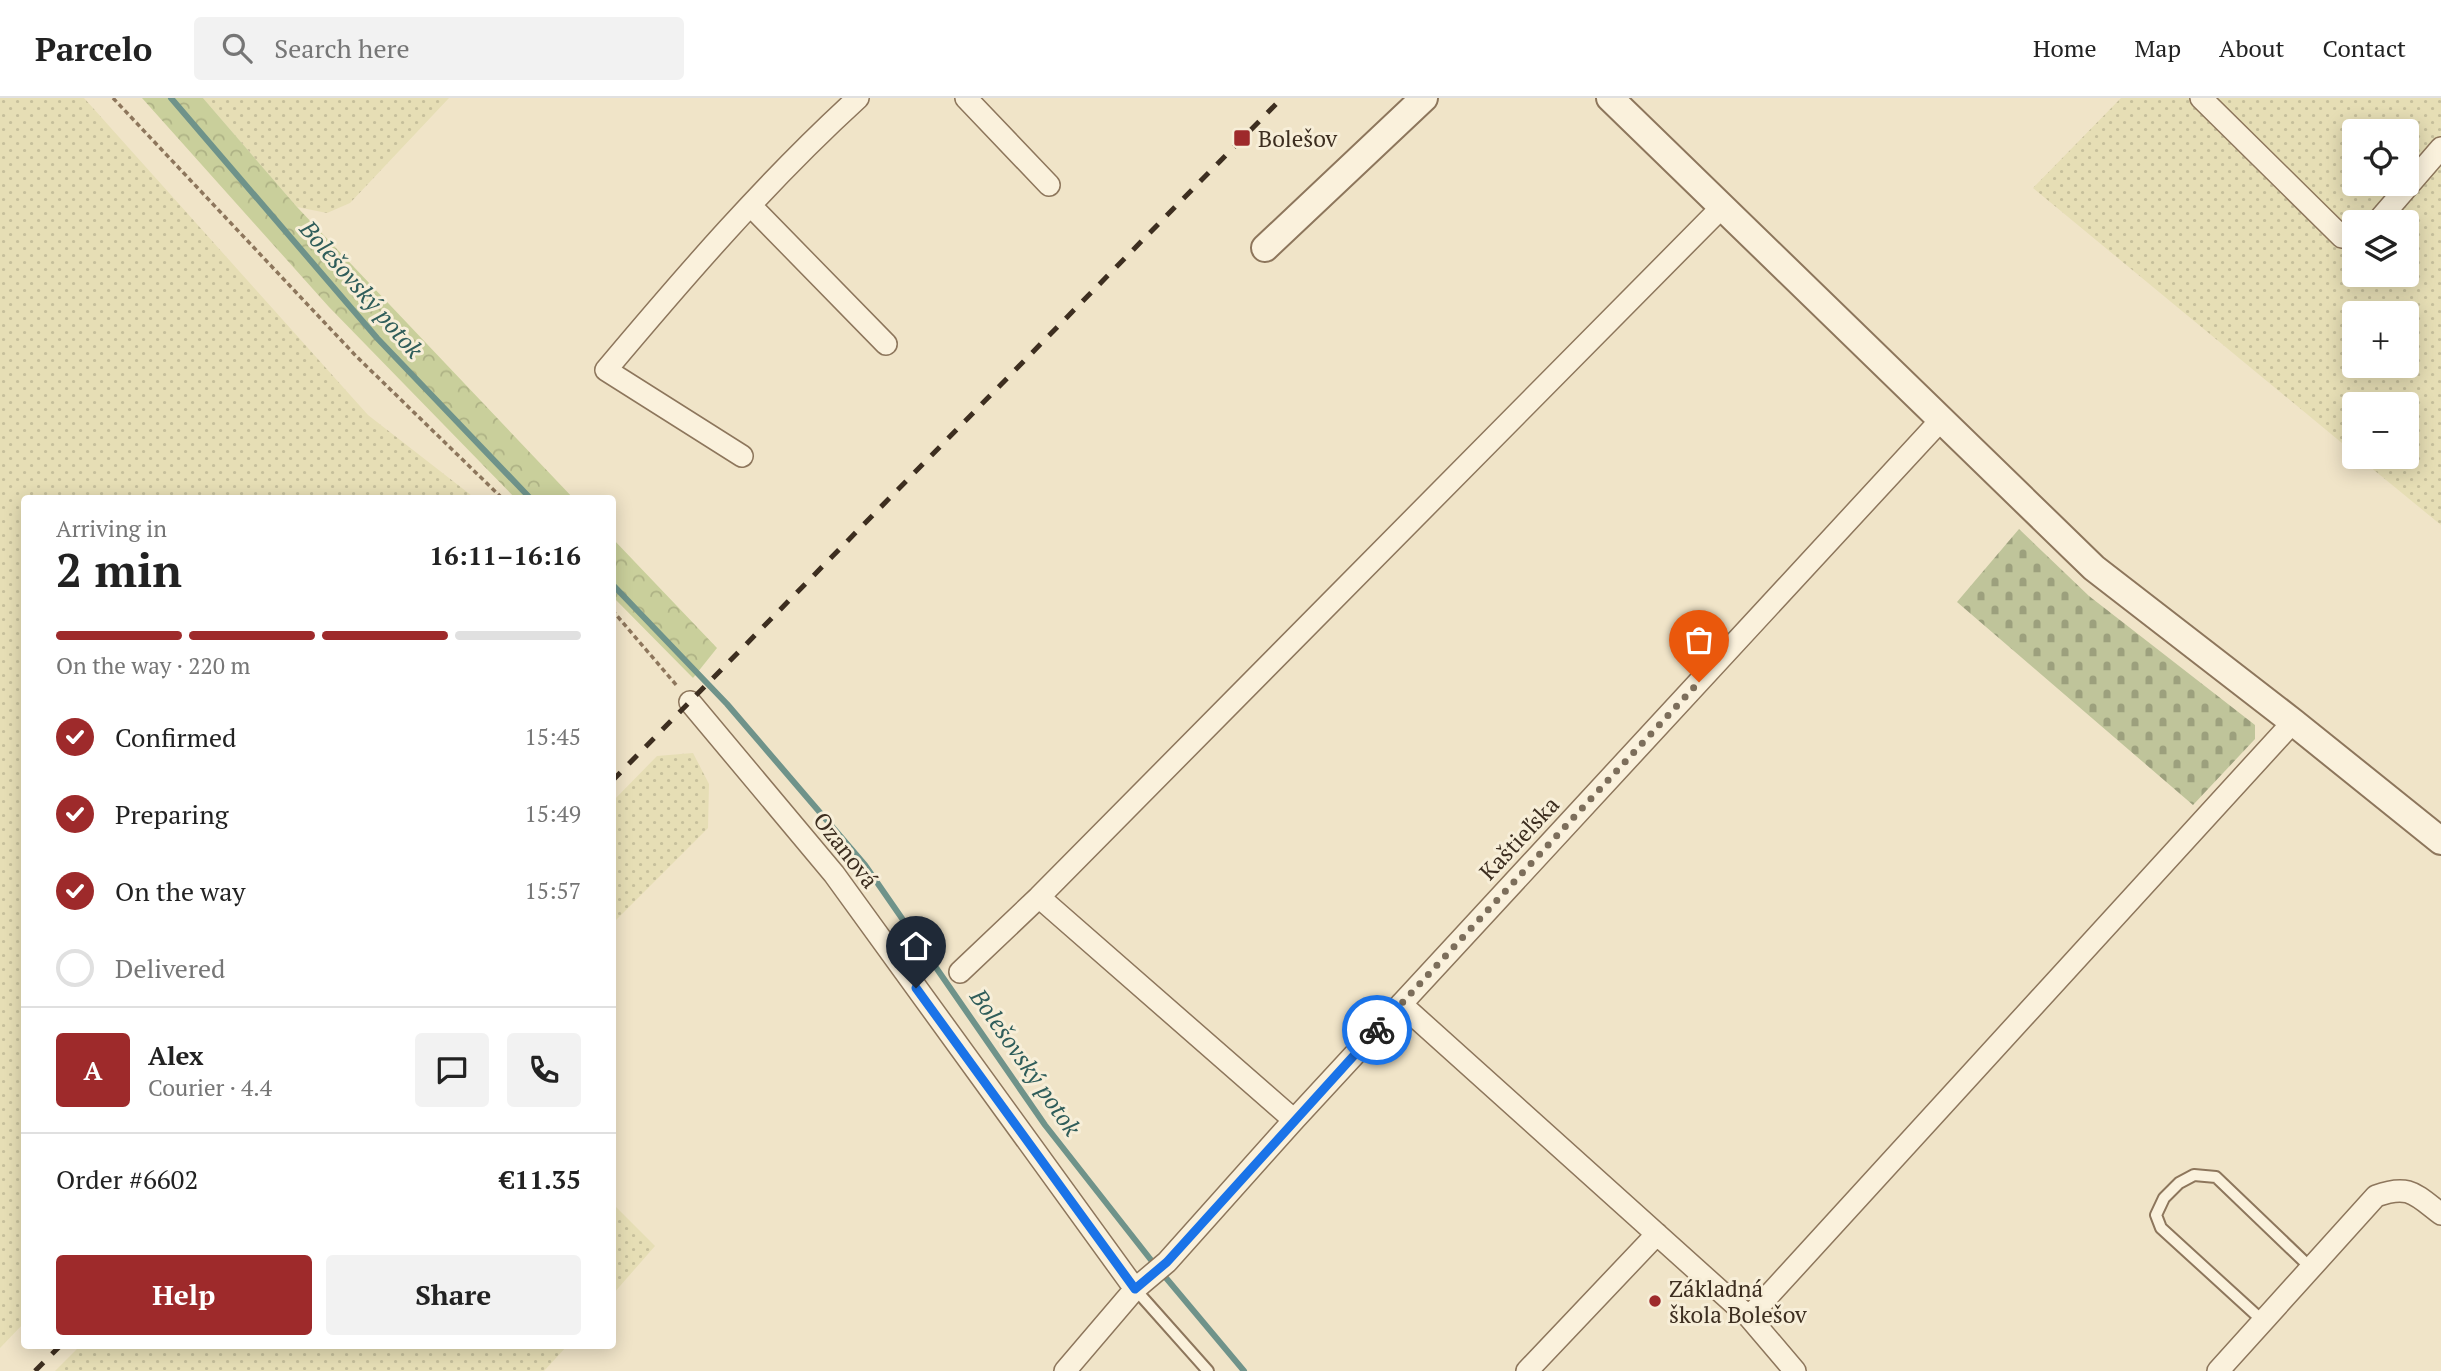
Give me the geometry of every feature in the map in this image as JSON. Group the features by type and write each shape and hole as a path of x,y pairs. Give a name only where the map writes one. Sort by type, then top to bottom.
{"street":[{"path":"742,456 606,370 662,303 751,206 803,150 858,98"},
{"path":"966,98 1049,185"},
{"path":"1265,248 1424,98"},
{"path":"1610,98 2094,568 2441,841"},
{"path":"2202,98 2342,237"},
{"path":"2387,210 2441,148"},
{"path":"751,206 886,344"},
{"path":"960,972 1039,897 1721,208"},
{"name":"Kaštieľska","path":"1135,1289 1160,1268 1941,420"},
{"name":"Ozanová","path":"690,702 834,874 1135,1289"},
{"path":"1749,1317 2293,722"},
{"path":"1039,897 1294,1120"},
{"path":"1401,1004 1749,1317 1795,1371"},
{"path":"2218,1371 2376,1196 2395,1189 2413,1191 2441,1214"},
{"path":"1527,1371 1657,1234"},
{"path":"1065,1371 1135,1289"}],"lane":[{"path":"2264,1322 2161,1228 2156,1214 2164,1198 2179,1183 2194,1175 2216,1177 2311,1268"},
{"path":"1135,1289 1208,1371"}],"path":[{"path":"113,98 356,356 499,495"},
{"path":"616,615 690,702"}],"shaded area":[{"path":"0,98 84,98 368,415 471,495 21,495 21,1326 0,1348"},
{"path":"203,98 449,98 350,203 327,213 297,207"},
{"path":"2121,98 2441,98 2441,525 2373,469 2419,469 2419,392 2342,392 2342,443 2033,188"},
{"path":"693,753 709,784 708,828 616,920 616,798 657,756"},
{"path":"616,1207 655,1246 616,1291"},
{"path":"77,1349 564,1349 544,1371 55,1371"}],"green space":[{"path":"142,98 203,98 297,207 570,495 512,495 329,307"},
{"path":"2019,529 2089,596 2255,725 2255,739 2193,805 1957,602"},
{"path":"616,542 717,648 693,678 616,600"}],"waterway":[{"name":"Bolešovský potok","path":"171,98 377,338 527,495"},
{"name":"Bolešovský potok","path":"616,588 727,704 865,865 1045,1125 1151,1260 1244,1371"}],"railway":[{"path":"616,777 1282,98"},
{"path":"35,1371 57,1349"}],"way so far":[{"path":"1377,1030 1699,682"}],"place":[{"name":"Bolešov","path":"1242,138"},
{"name":"Základná škola Bolešov","path":"1655,1301"}],"route":[{"path":"916,988 1135,1289 1167,1262 1377,1030"}]}
